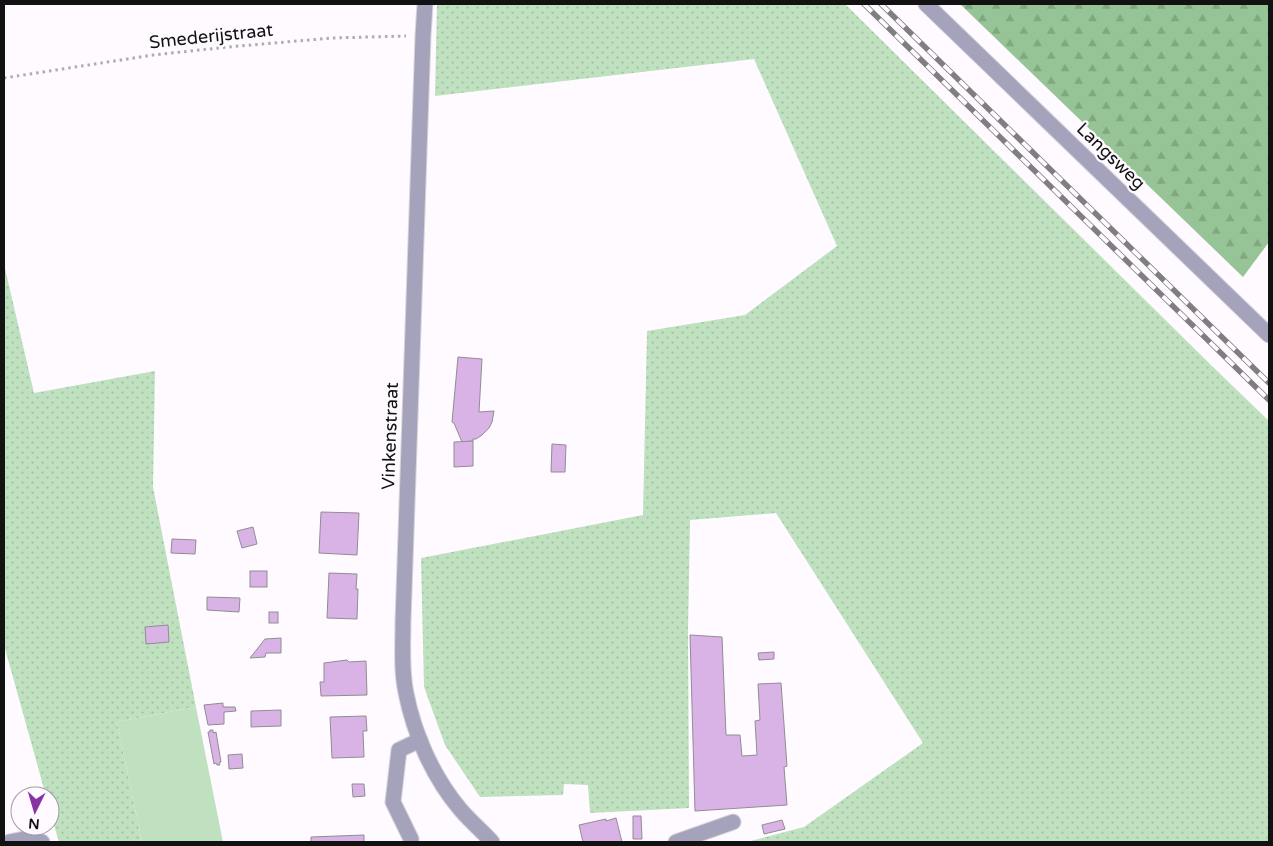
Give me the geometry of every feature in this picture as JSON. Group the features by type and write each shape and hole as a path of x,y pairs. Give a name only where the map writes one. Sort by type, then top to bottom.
{"street":[{"name":"Vinkenstraat","path":"425,4 402,663 412,719 434,770 460,809 492,842"},
{"name":"Langsweg","path":"926,4 1269,334"},
{"path":"411,842 393,802 399,750 420,740"},
{"path":"676,842 733,822"},
{"path":"9,842 24,839 42,842"}],"path":[{"name":"Smederijstraat","path":"4,78 153,55 218,48 332,38 423,36"}],"green space":[{"path":"437,4 845,4 1269,421 1269,842 747,842 804,827 923,743 776,513 690,520 688,631 689,808 590,813 588,785 564,784 563,795 480,797 445,745 424,687 421,558 643,515 647,331 745,315 837,246 754,59 435,96"},
{"path":"960,4 1269,4 1269,242 1243,277"},
{"path":"4,264 34,393 155,371 153,487 196,707 117,722 142,842 59,842 57,836 60,836 60,786 43,786 4,645"},
{"path":"196,707 223,842 142,842 117,722"}],"building":[{"path":"458,357 482,359 479,412 494,411 489,428 482,435 473,439 473,441 462,442 452,422"},
{"path":"473,441 473,466 454,467 454,442"},
{"path":"552,444 566,445 565,472 551,472"},
{"path":"321,512 359,513 357,555 319,553"},
{"path":"253,527 257,544 242,548 237,531"},
{"path":"172,539 196,540 195,554 171,553"},
{"path":"250,571 267,571 267,587 250,587"},
{"path":"329,573 357,574 357,619 327,618"},
{"path":"207,597 240,598 239,612 207,610"},
{"path":"269,612 278,612 278,623 269,623"},
{"path":"168,625 169,642 146,644 145,627"},
{"path":"690,635 722,637 726,735 740,735 742,756 757,755 755,721 760,720 758,684 781,683 787,766 784,767 787,805 695,811"},
{"path":"281,638 281,653 266,653 265,657 250,658 265,639"},
{"path":"774,652 774,659 759,660 758,653"},
{"path":"347,660 349,662 366,661 367,695 321,696 320,682 324,682 324,663"},
{"path":"223,703 223,707 235,707 236,711 224,712 224,724 208,725 204,705"},
{"path":"281,710 281,726 251,727 251,711"},
{"path":"366,716 367,731 363,731 364,757 332,758 330,717"},
{"path":"213,730 213,733 216,732 220,765 214,764 208,732"},
{"path":"242,754 243,768 229,769 228,755"},
{"path":"352,784 364,784 365,796 353,797"},
{"path":"633,816 641,816 642,839 633,839"},
{"path":"616,818 622,842 583,842 579,825"},
{"path":"782,820 785,829 764,834 762,825"},
{"path":"364,835 364,842 311,842 311,837"}],"railway":[{"path":"864,4 1269,400"},
{"path":"881,4 1269,383"}]}
